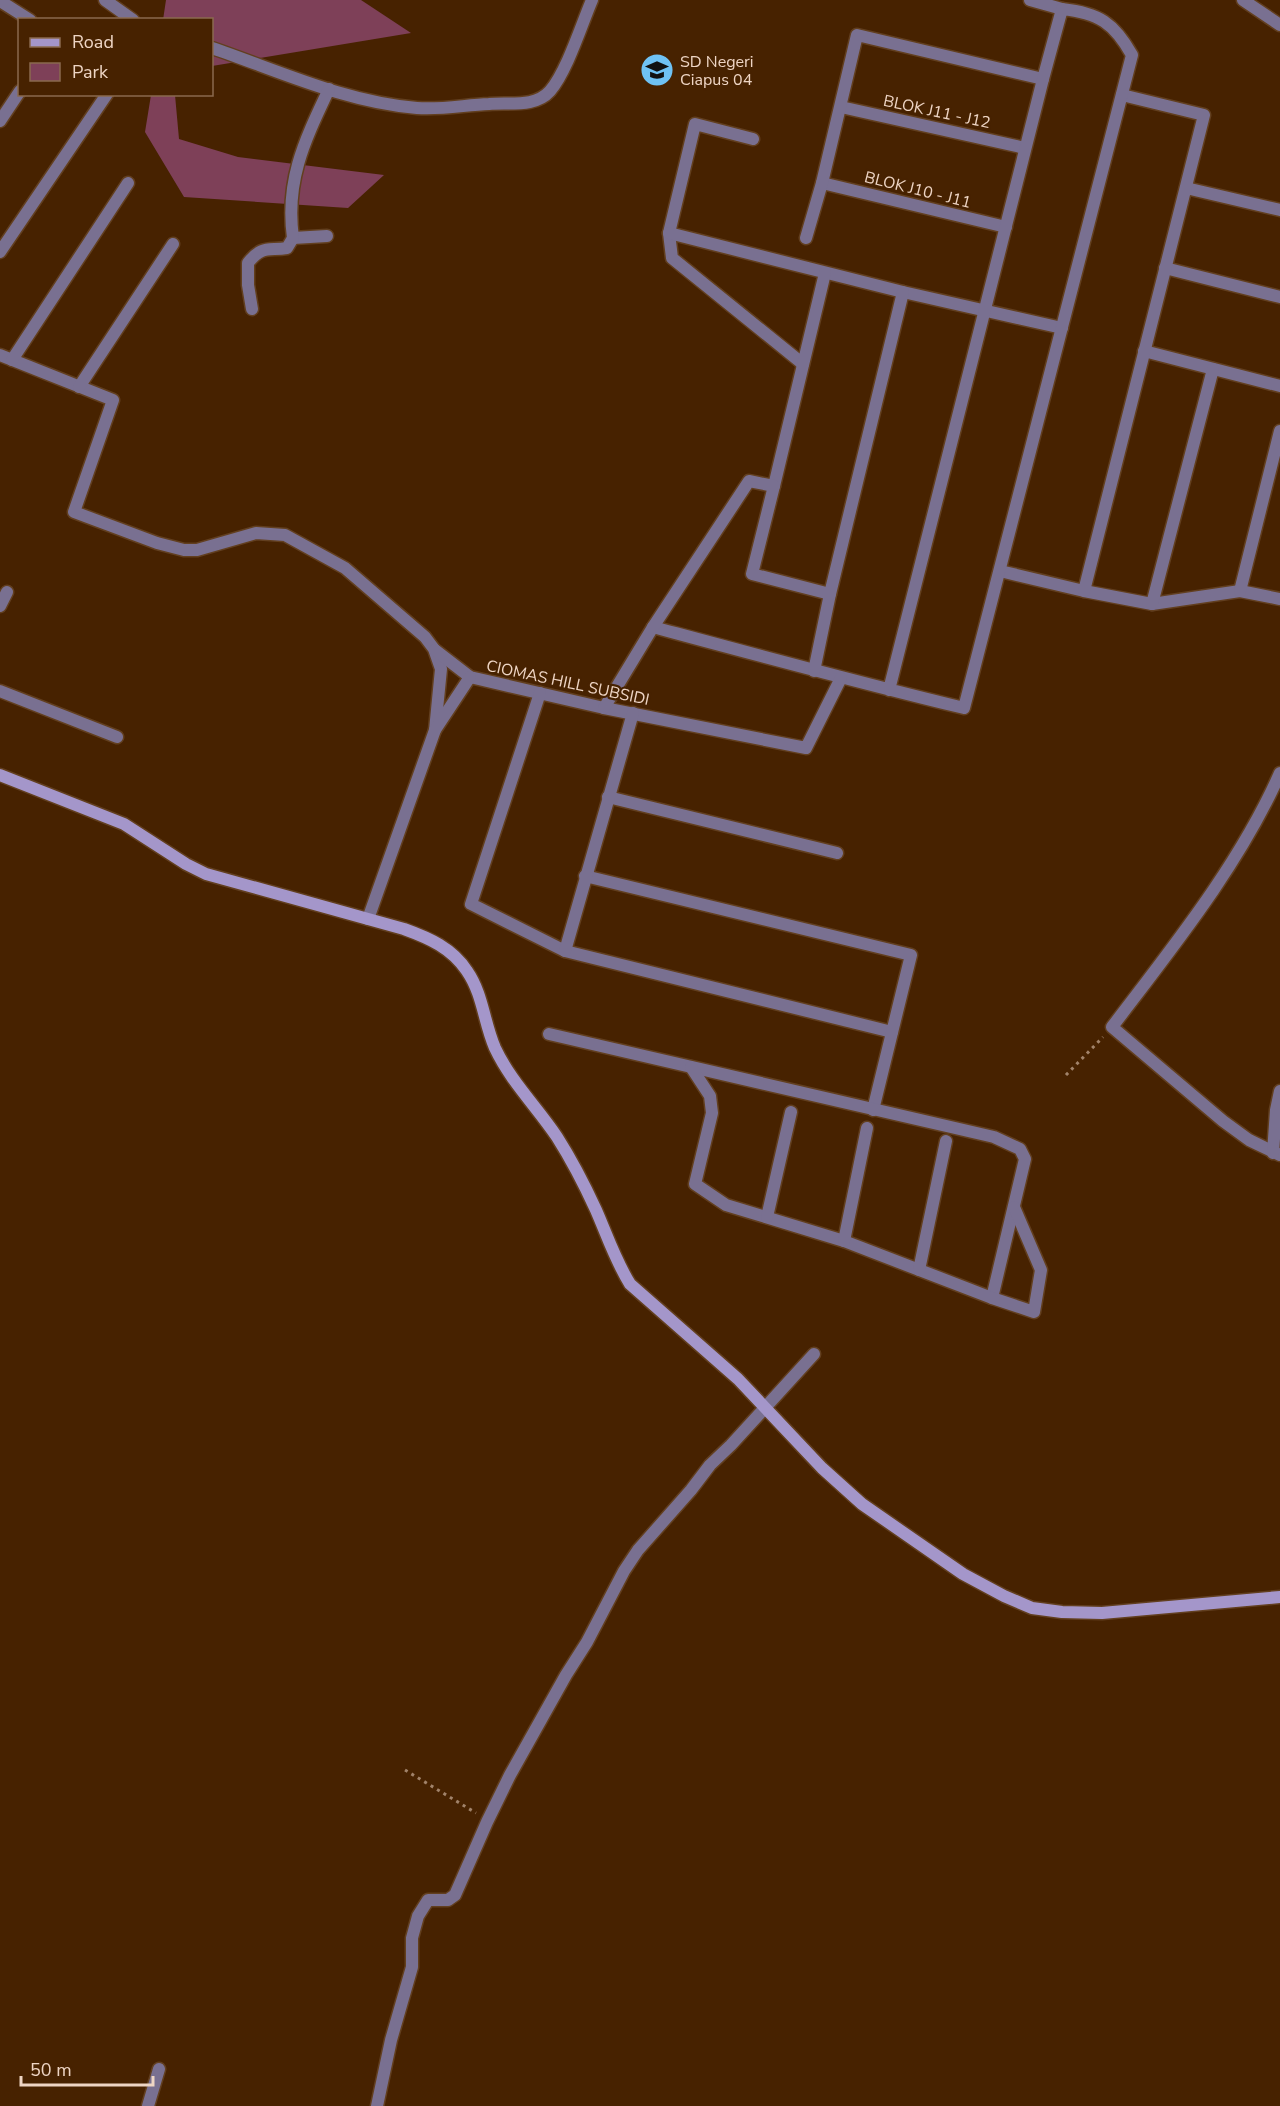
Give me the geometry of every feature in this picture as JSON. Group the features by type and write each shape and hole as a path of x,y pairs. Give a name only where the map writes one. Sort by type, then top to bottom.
{"street":[{"path":"105,0 130,18"},
{"path":"213,48 329,89 386,105 418,108 524,103 540,99 560,75 592,0"},
{"path":"653,627 814,671 964,708 1132,55 1120,34 1097,16 1030,0"},
{"path":"1243,0 1280,25"},
{"path":"0,1 27,18"},
{"path":"890,690 1025,148 1062,9"},
{"path":"807,238 857,35 1043,79"},
{"path":"252,309 248,285 248,263 261,250 287,248 293,238 290,213 298,165 308,133 329,89"},
{"path":"0,120 18,94"},
{"path":"0,252 106,96"},
{"path":"1084,591 1204,115 1122,96"},
{"name":"BLOK J11 - J12","path":"841,107 1025,148"},
{"path":"753,140 695,124 669,233 672,258 803,364"},
{"path":"128,183 6,358 113,400 74,512 157,543 184,550 197,550 256,533 285,535 345,568 425,637 434,649 470,677"},
{"name":"BLOK J10 - J11","path":"822,183 1006,227"},
{"path":"1186,188 1280,210"},
{"path":"669,233 903,292 1062,328"},
{"path":"293,238 327,236"},
{"path":"80,387 172,244"},
{"path":"1165,268 1280,297"},
{"path":"825,273 752,574 830,594"},
{"path":"814,671 830,594 903,292"},
{"path":"1144,351 1280,386"},
{"path":"1152,604 1213,369"},
{"path":"1240,591 1280,431"},
{"path":"604,708 653,627 749,482 774,486"},
{"path":"1000,571 1152,604 1240,591 1280,599"},
{"path":"0,606 7,592"},
{"path":"434,649 441,669 435,730"},
{"name":"CIOMAS HILL SUBSIDI","path":"368,919 435,730 470,677 604,708 806,748 841,678"},
{"path":"0,691 117,737"},
{"path":"540,693 471,904 565,951 892,1032"},
{"path":"565,951 633,713"},
{"path":"1276,1154 1249,1140 1223,1121 1112,1027 1196,916 1264,807 1280,773"},
{"path":"0,775 124,824 186,864 206,874 404,928 446,948 468,971 498,1054 512,1079 557,1138 596,1210 618,1264 630,1284 738,1379 822,1468 862,1503 963,1574 1032,1608 1062,1612 1102,1613 1280,1597"},
{"path":"608,797 837,853"},
{"path":"585,876 910,955 873,1110"},
{"path":"549,1034 994,1137 1020,1149 1025,1159 992,1298"},
{"path":"691,1067 710,1096 712,1113 695,1184 726,1205 844,1241 1034,1312 1041,1270 1014,1207"},
{"path":"1276,1154 1274,1127 1280,1091"},
{"path":"767,1218 791,1112"},
{"path":"844,1241 867,1128"},
{"path":"919,1270 946,1141"},
{"path":"377,2106 391,2040 412,1967 412,1938 418,1916 428,1900 448,1900 455,1895 487,1822 527,1745 633,1557 710,1465 766,1408 814,1354"},
{"path":"148,2106 159,2069"}],"path":[{"path":"1066,1075 1112,1027"},
{"path":"405,1770 487,1822"}],"green space":[{"path":"166,0 361,0 411,33 213,66 213,18 163,18"},
{"path":"151,96 175,96 179,139 238,157 384,175 348,208 184,197 145,132"}],"place":[{"name":"SD Negeri Ciapus 04","path":"657,70"}]}
